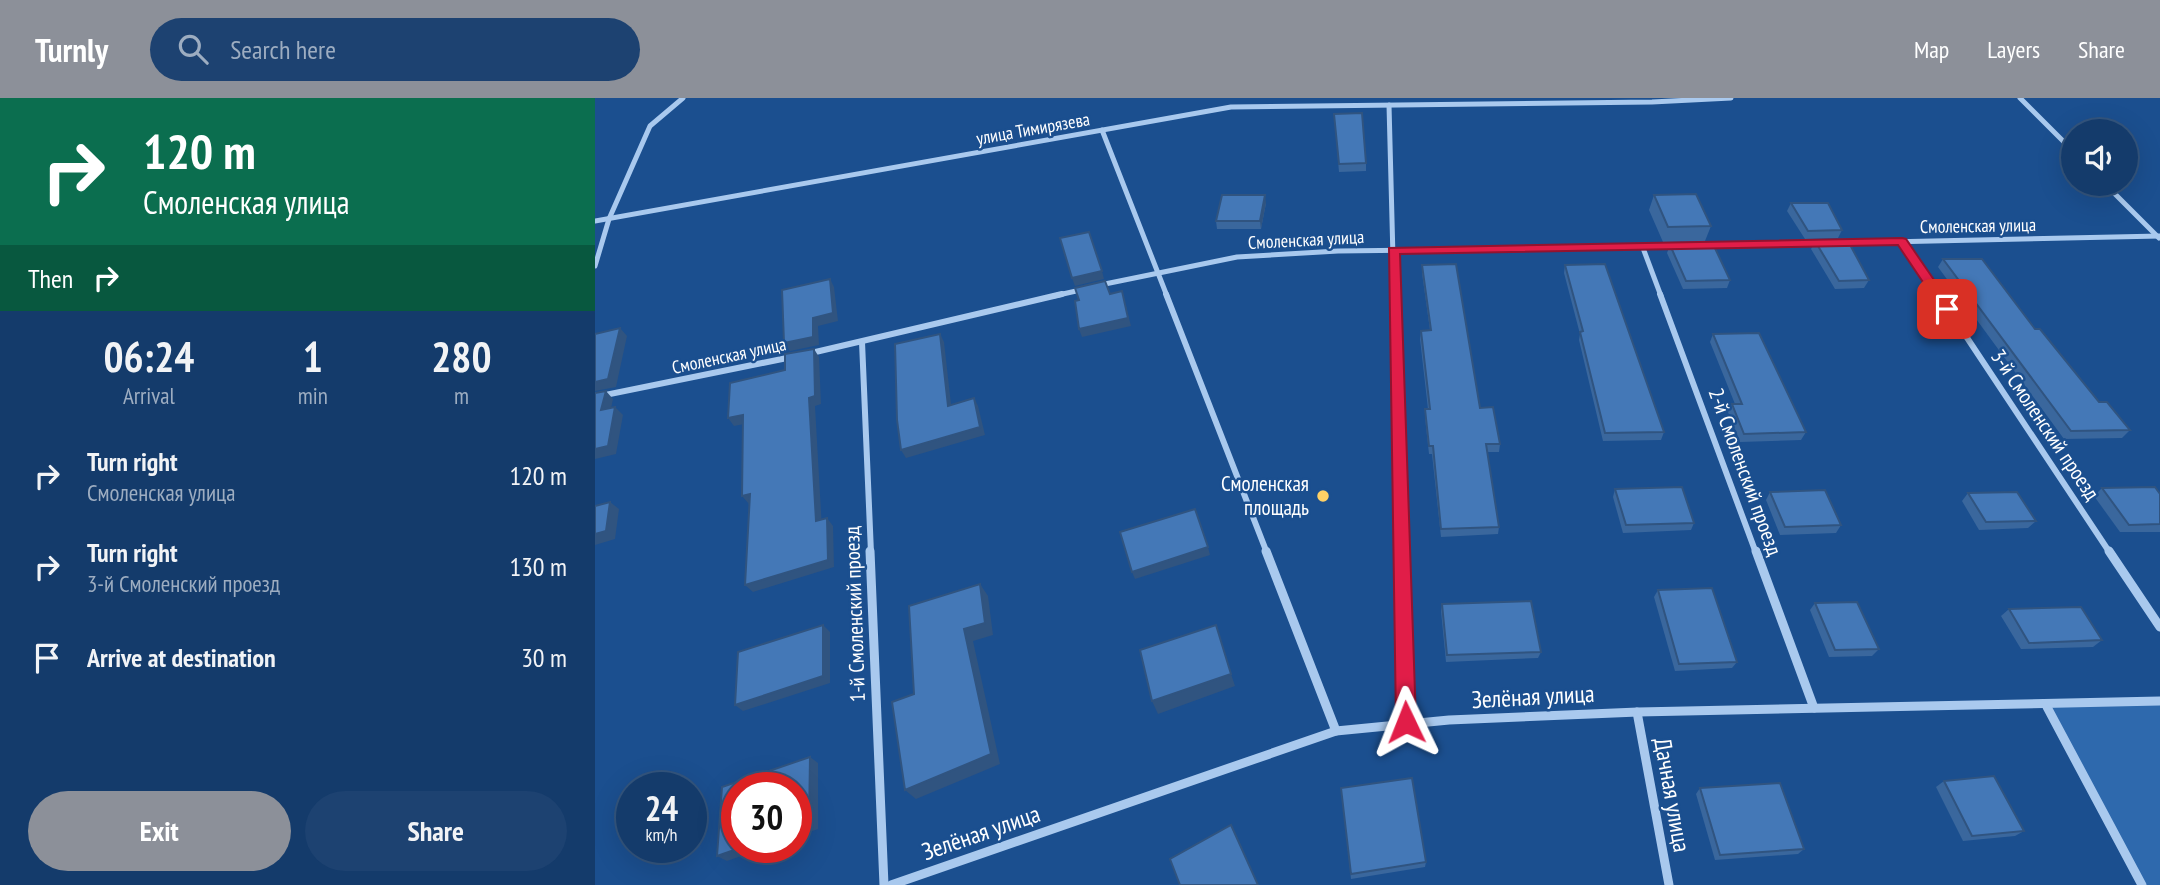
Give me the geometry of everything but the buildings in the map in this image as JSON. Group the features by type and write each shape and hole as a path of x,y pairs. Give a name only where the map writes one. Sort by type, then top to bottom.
{"street":[{"path":"595,266 609,219 650,125 683,98"},
{"name":"улица Тимирязева","path":"595,221 1231,107 1731,98"},
{"path":"2020,98 2061,139"},
{"path":"1389,105 1406,722"},
{"path":"1102,130 1336,731"},
{"path":"2117,196 2159,237"},
{"name":"Смоленская улица","path":"1698,247 2159,237"},
{"name":"3-й Смоленский проезд","path":"1902,241 2160,627"},
{"name":"Смоленская улица","path":"595,397 862,342 1159,271 1237,257 1394,251 1684,247"},
{"name":"2-й Смоленский проезд","path":"1643,248 1814,708"},
{"name":"1-й Смоленский проезд","path":"862,342 884,885"},
{"name":"Зелёная улица","path":"891,885 1336,731 1406,722 1637,712 2047,706 2160,701"},
{"path":"2047,706 2142,885"},
{"name":"Дачная улица","path":"1637,712 1669,885"}],"shaded area":[{"path":"2160,701 2160,885 2142,885 2047,707"}],"place":[{"name":"Смоленская площадь","path":"1323,496"}],"route":[{"path":"1406,722 1394,251 1902,241 1947,309"}]}
